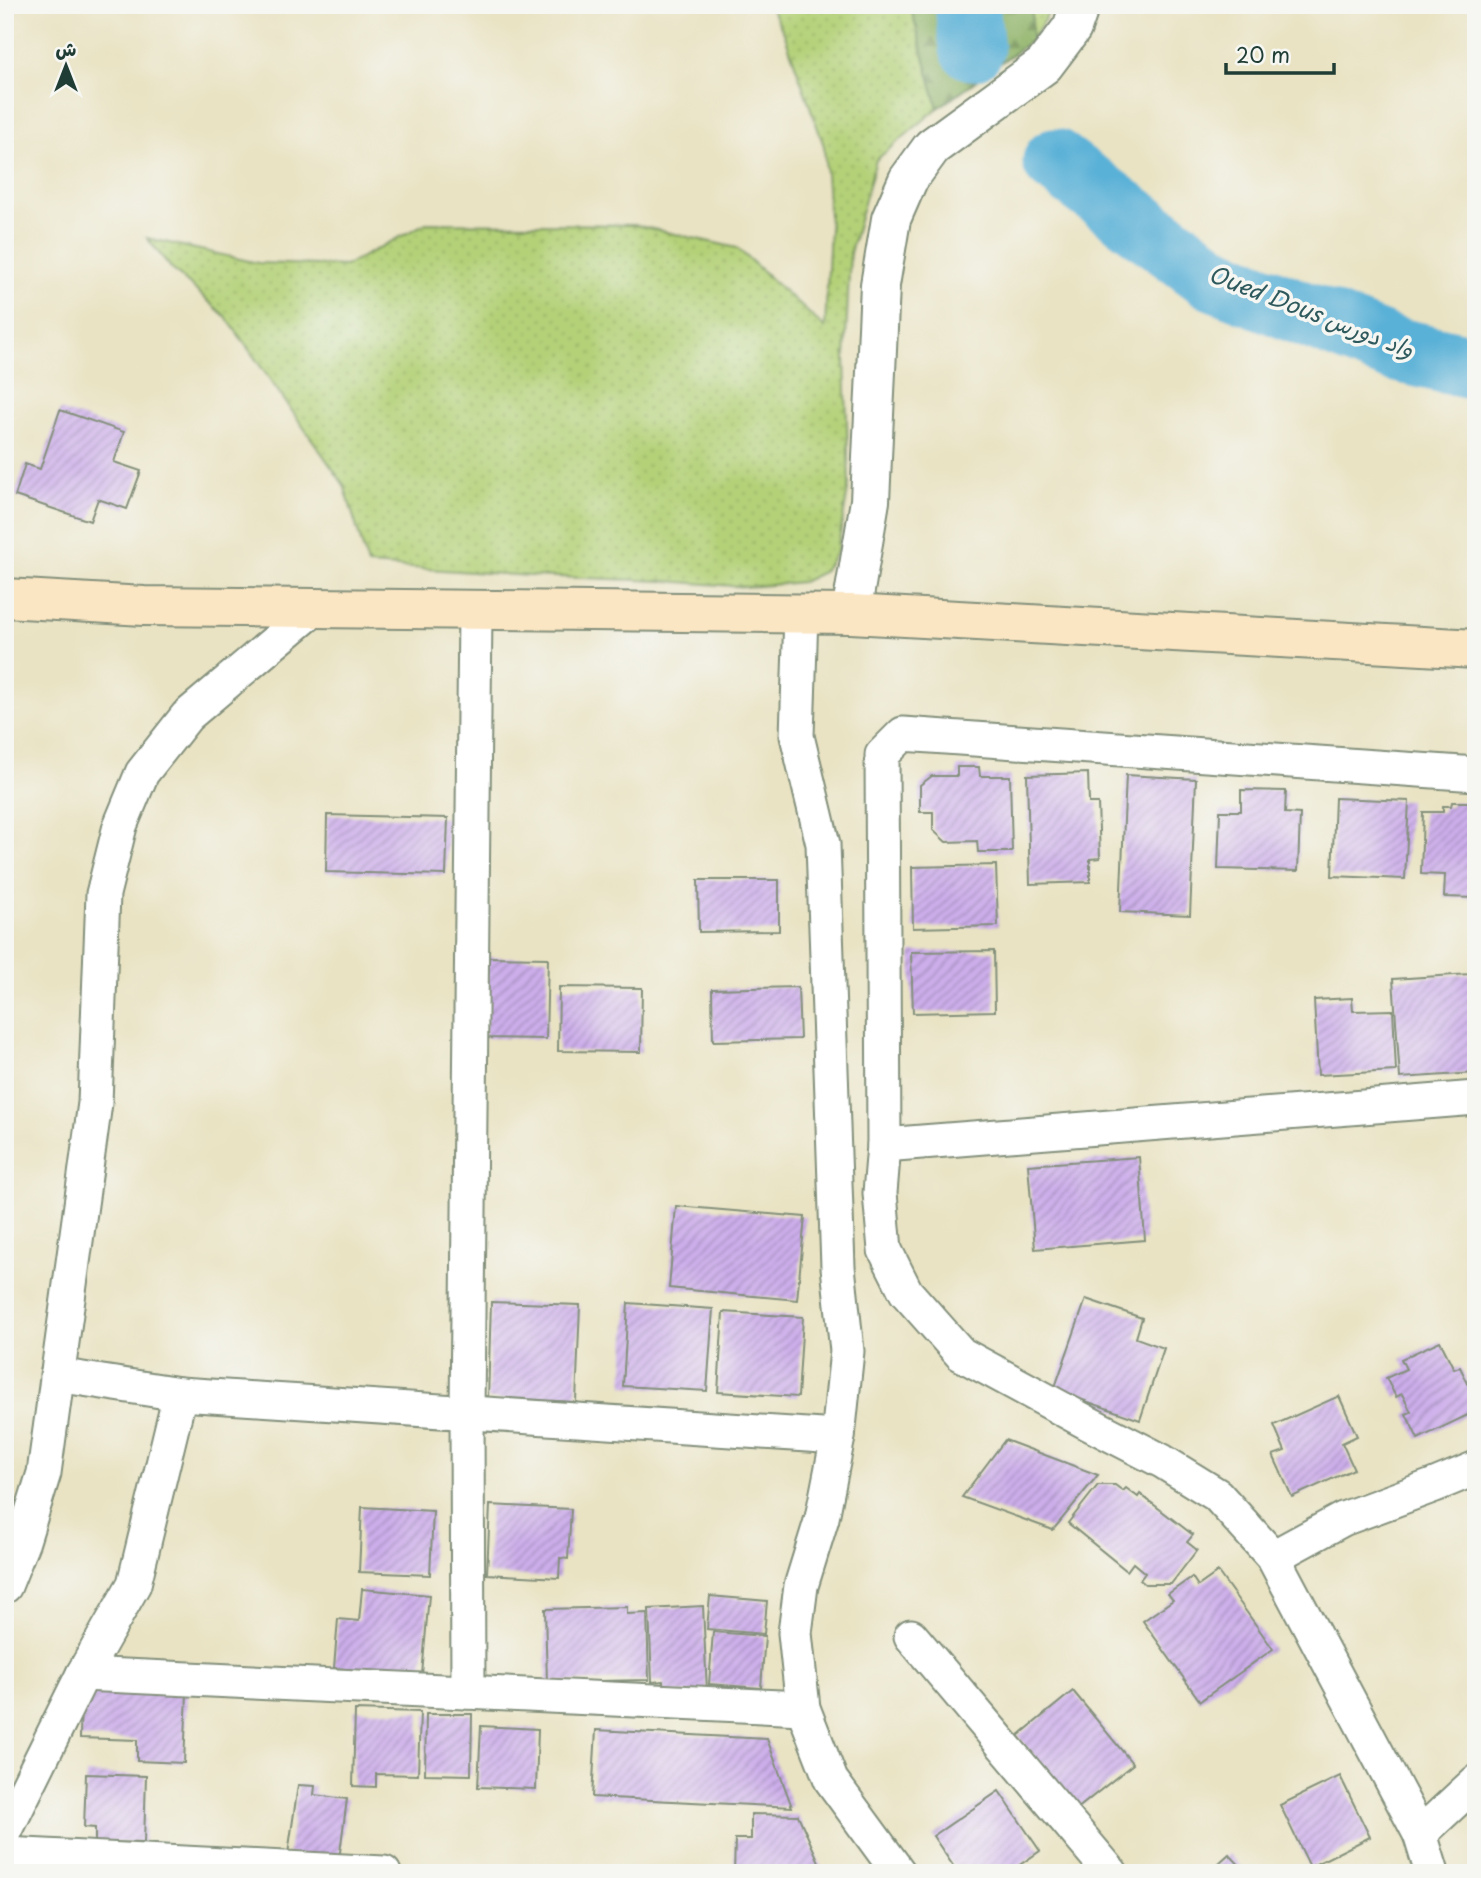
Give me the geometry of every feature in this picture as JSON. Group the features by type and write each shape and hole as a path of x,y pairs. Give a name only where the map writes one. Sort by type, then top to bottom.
{"main road":[{"path":"5,598 144,606 851,614 1476,649"}],"street":[{"path":"851,614 870,501 880,285 891,219 908,180 932,147 1044,65 1072,28 1080,5"},
{"path":"5,1586 23,1541 44,1473 95,1103 103,894 120,826 142,773 187,716 314,609"},
{"path":"468,1692 467,1413 475,611"},
{"path":"801,614 797,736 823,844 838,1267 847,1351 838,1437 822,1518 801,1586 794,1633 803,1708 831,1780 900,1873"},
{"path":"1432,1873 1420,1834 1273,1557 1217,1495 1162,1461 961,1354 906,1292 886,1250 880,1193 884,1145 881,755 903,734 1476,774"},
{"path":"884,1145 1476,1098"},
{"path":"57,1375 180,1394 838,1437"},
{"path":"5,1832 83,1674 134,1584 180,1394"},
{"path":"1273,1557 1343,1519 1476,1468"},
{"path":"911,1636 1111,1873"},
{"path":"83,1674 803,1708"},
{"path":"1420,1834 1476,1782"},
{"path":"5,1854 384,1873"}],"green space":[{"path":"769,5 1053,5 1032,40 938,108 876,160 850,253 845,358 849,484 837,552 823,572 802,582 748,587 368,565 344,485 226,317 172,269 147,238 258,263 345,266 426,223 635,225 737,248 825,328 830,229 824,146 784,33"},
{"path":"910,5 1032,5 1032,40 938,108"}],"building":[{"path":"60,410 124,432 114,462 141,471 127,509 98,499 90,521 15,496 25,464 40,469"},
{"path":"957,767 979,767 980,776 1010,776 1012,852 978,852 977,841 946,842 933,830 933,812 920,812 920,785 932,776 957,776"},
{"path":"1088,773 1089,803 1098,803 1100,858 1090,859 1090,882 1030,884 1027,775"},
{"path":"1126,775 1196,779 1190,915 1120,912"},
{"path":"1241,790 1286,791 1285,813 1300,814 1298,871 1218,869 1220,811 1241,811"},
{"path":"1335,798 1409,801 1405,879 1332,876"},
{"path":"1452,802 1476,802 1476,898 1444,897 1445,875 1421,874 1423,812 1443,812 1443,806 1451,806"},
{"path":"327,815 448,818 446,875 326,872"},
{"path":"996,865 998,926 913,928 912,867"},
{"path":"698,880 779,880 779,931 699,932"},
{"path":"994,951 995,1011 913,1013 911,952"},
{"path":"487,957 548,958 546,1039 485,1038"},
{"path":"1470,974 1471,998 1476,997 1476,1073 1400,1078 1393,979"},
{"path":"559,987 642,988 641,1052 558,1051"},
{"path":"798,987 800,1039 713,1041 712,989"},
{"path":"1352,998 1353,1011 1393,1010 1396,1071 1318,1075 1314,1000"},
{"path":"1139,1157 1145,1240 1035,1249 1028,1165"},
{"path":"676,1206 805,1217 797,1300 669,1288"},
{"path":"1086,1299 1142,1318 1136,1338 1164,1348 1140,1420 1054,1390"},
{"path":"491,1302 580,1305 576,1402 488,1399"},
{"path":"628,1303 713,1309 707,1391 623,1386"},
{"path":"723,1312 803,1317 798,1397 718,1392"},
{"path":"1440,1341 1454,1369 1460,1367 1476,1400 1476,1411 1418,1439 1406,1414 1411,1412 1402,1394 1396,1397 1386,1378 1406,1369 1401,1359"},
{"path":"1339,1396 1357,1436 1342,1443 1354,1469 1292,1497 1273,1455 1285,1451 1274,1425"},
{"path":"1005,1440 1098,1475 1053,1530 962,1497"},
{"path":"1098,1485 1115,1485 1123,1491 1126,1488 1138,1497 1140,1494 1193,1535 1187,1542 1197,1550 1171,1584 1145,1584 1140,1580 1145,1573 1133,1563 1127,1571 1068,1523"},
{"path":"490,1505 571,1509 568,1559 560,1558 559,1578 487,1574"},
{"path":"362,1507 433,1511 430,1575 359,1572"},
{"path":"1218,1572 1273,1649 1200,1701 1143,1621 1173,1600 1168,1594 1192,1577 1198,1586"},
{"path":"362,1589 429,1595 422,1675 334,1668 338,1619 359,1621"},
{"path":"710,1596 767,1601 764,1634 707,1629"},
{"path":"703,1606 707,1692 664,1694 663,1681 652,1682 649,1609"},
{"path":"627,1607 627,1614 647,1613 649,1680 547,1682 545,1609"},
{"path":"713,1632 765,1636 761,1688 709,1684"},
{"path":"81,1690 187,1693 184,1763 137,1761 137,1740 80,1738"},
{"path":"1073,1691 1133,1764 1077,1809 1018,1736"},
{"path":"355,1710 420,1712 418,1775 376,1774 376,1787 353,1786"},
{"path":"426,1714 472,1714 471,1775 425,1774"},
{"path":"481,1726 538,1729 536,1789 478,1787"},
{"path":"596,1730 767,1739 792,1807 592,1797"},
{"path":"86,1774 146,1776 144,1843 95,1842 95,1828 84,1827"},
{"path":"1340,1776 1370,1837 1310,1867 1280,1805"},
{"path":"298,1785 315,1786 314,1795 347,1799 339,1860 288,1854"},
{"path":"999,1791 1040,1851 1008,1873 958,1873 933,1836"},
{"path":"751,1814 798,1815 824,1873 734,1873 735,1839 751,1839"},
{"path":"1229,1854 1247,1873 1208,1873"}],"waterway":[{"name":"Oued Dous واد دورس","path":"967,5 972,48"},
{"name":"Oued Dous واد دورس","path":"1055,161 1213,278 1393,349 1476,368"}]}
